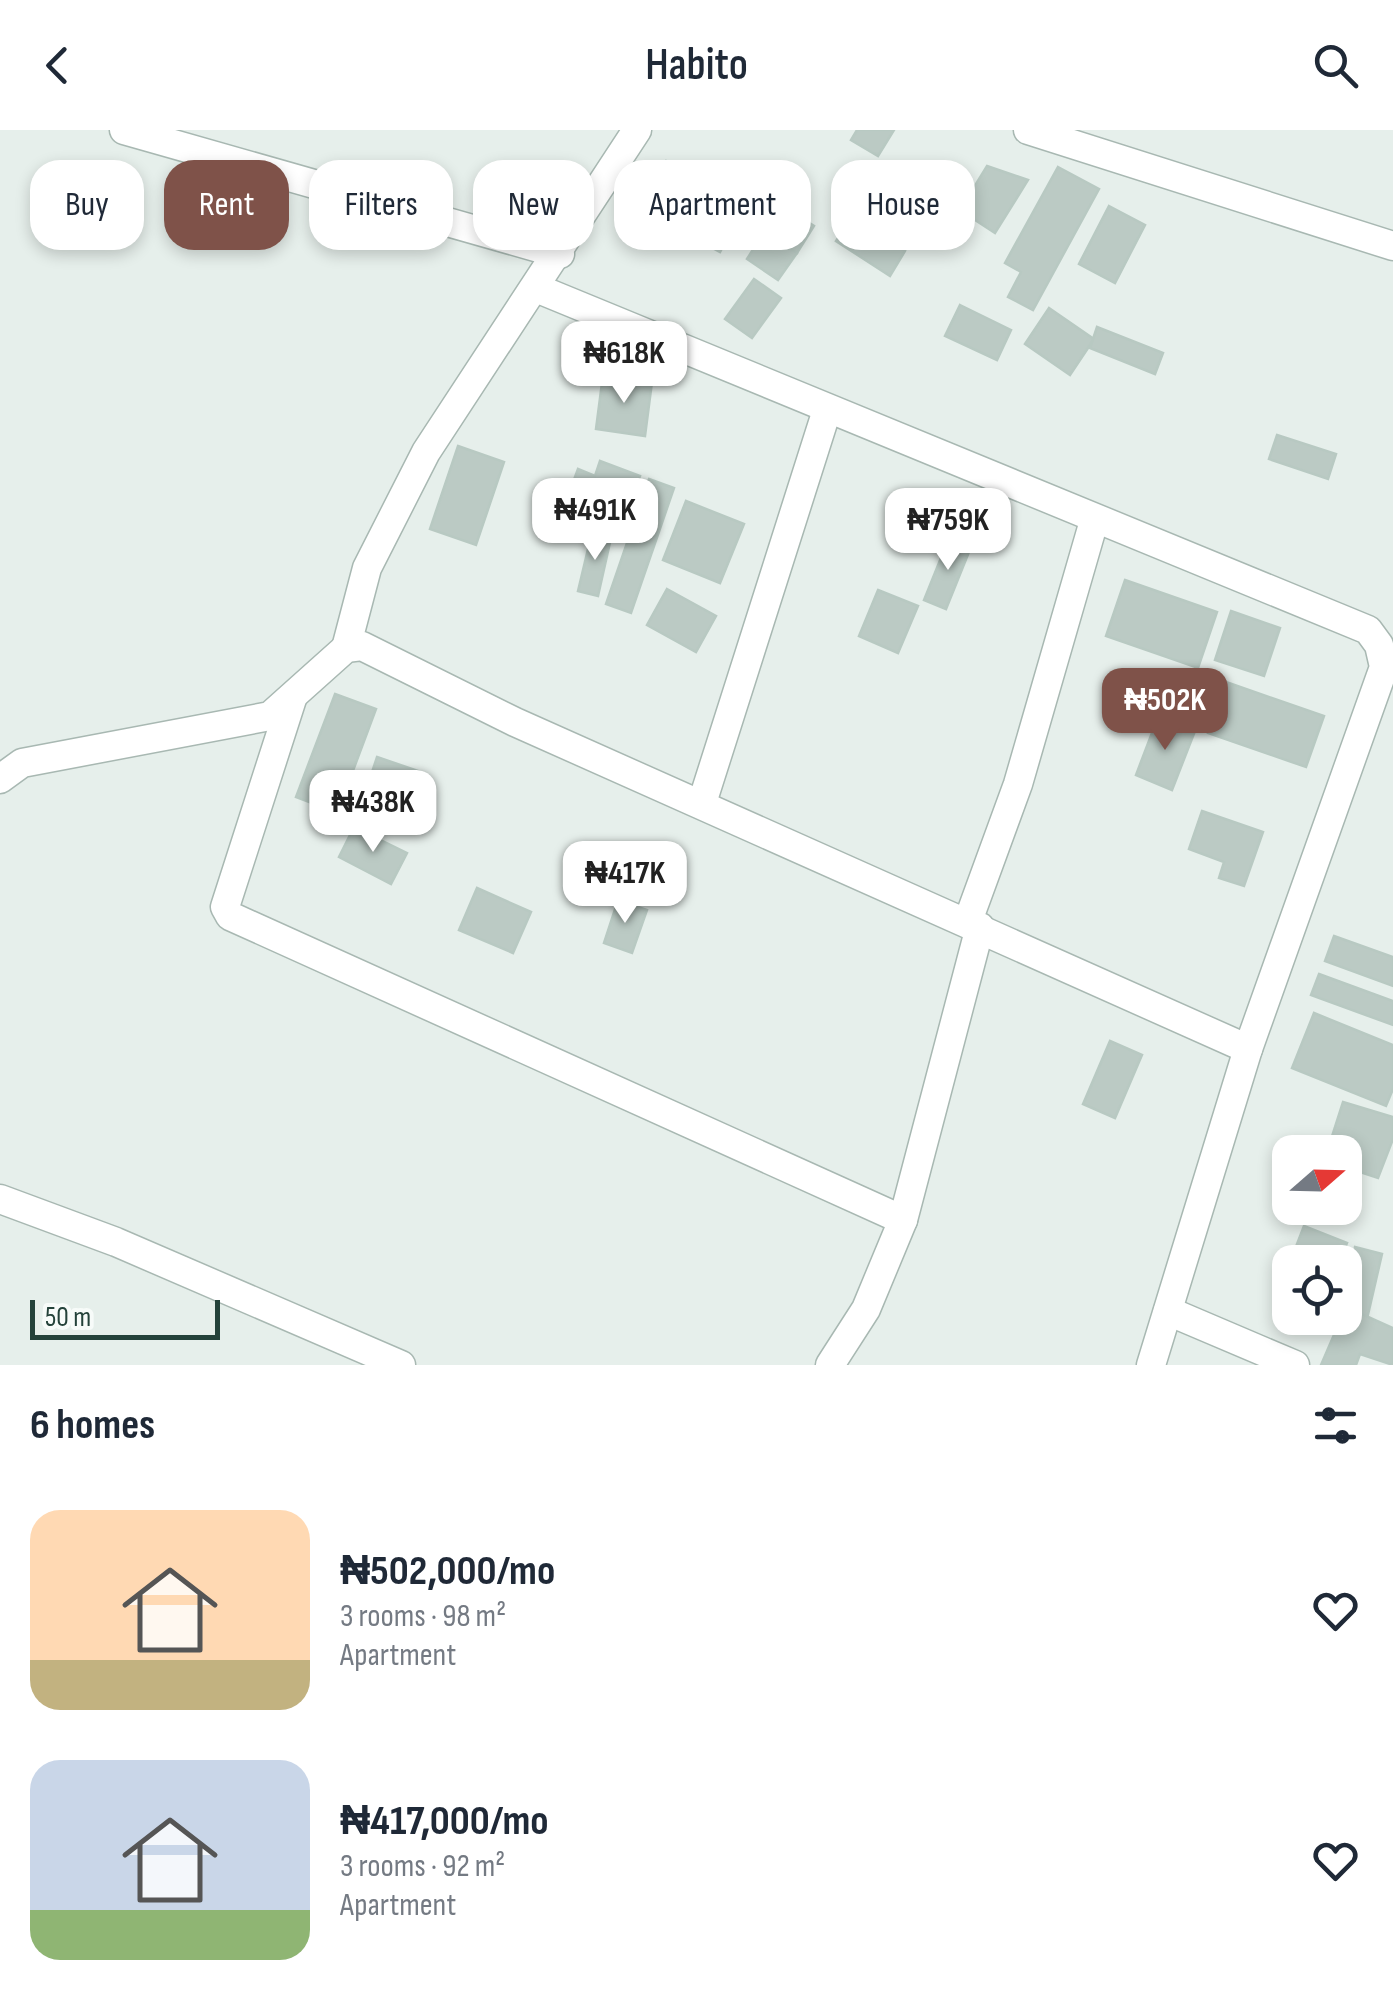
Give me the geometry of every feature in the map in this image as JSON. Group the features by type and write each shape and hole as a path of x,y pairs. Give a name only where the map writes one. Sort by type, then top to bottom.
{"street":[{"path":"124,130 429,220 560,254"},
{"path":"4,771 22,763 251,723 270,716 292,699 346,648 367,568 426,452 560,254 638,130"},
{"path":"1028,130 1393,246"},
{"path":"536,288 1094,521 1368,630 1379,645 1384,667 1248,1049 1151,1365"},
{"path":"702,803 827,410"},
{"path":"830,1365 866,1310 903,1220 974,924 1094,521"},
{"path":"346,648 362,646 515,722 974,924 1079,977 1248,1049"},
{"path":"292,699 225,907 230,916 903,1220"},
{"path":"0,1200 116,1242 401,1365"},
{"path":"1168,1310 1295,1365"}],"building":[{"path":"857,130 894,130 878,156 851,140"},
{"path":"987,166 1028,180 995,233 975,220 975,186"},
{"path":"1058,167 1099,189 1033,310 1008,297 1021,272 1005,263"},
{"path":"1109,206 1145,225 1115,283 1079,264"},
{"path":"753,250 797,253 778,280 747,259"},
{"path":"850,250 905,251 890,276"},
{"path":"754,279 781,298 752,338 725,319"},
{"path":"960,305 1011,330 997,360 945,336"},
{"path":"1049,308 1094,339 1070,375 1025,344"},
{"path":"1097,327 1163,353 1155,374 1090,348"},
{"path":"603,375 652,382 645,436 596,429"},
{"path":"1277,435 1336,454 1328,479 1269,459"},
{"path":"458,446 504,462 476,545 430,529"},
{"path":"600,461 640,476 618,533 562,512 578,469 595,476"},
{"path":"649,479 674,488 631,613 606,604"},
{"path":"686,501 744,524 720,583 663,560"},
{"path":"593,528 611,538 598,596 578,591"},
{"path":"949,538 971,547 946,609 924,600"},
{"path":"1125,580 1217,612 1198,668 1106,636"},
{"path":"667,589 716,616 696,652 647,625"},
{"path":"878,590 918,606 898,653 859,636"},
{"path":"1231,611 1280,628 1264,676 1215,660"},
{"path":"1226,682 1324,716 1306,767 1208,733"},
{"path":"335,694 376,709 335,819 319,817 312,803 296,797"},
{"path":"1158,717 1195,731 1172,790 1136,775"},
{"path":"377,757 424,773 408,821 361,806"},
{"path":"1202,811 1263,832 1244,886 1219,878 1224,862 1189,849"},
{"path":"354,827 407,853 391,884 339,857"},
{"path":"477,888 531,912 513,953 459,930"},
{"path":"618,900 647,910 632,953 604,943"},
{"path":"1334,936 1393,957 1393,986 1325,961"},
{"path":"1319,974 1393,1001 1393,1025 1311,995"},
{"path":"1314,1013 1393,1045 1393,1089 1386,1106 1292,1068"},
{"path":"1110,1041 1142,1055 1115,1118 1083,1104"},
{"path":"1343,1102 1393,1117 1393,1139 1378,1178 1362,1173 1362,1135 1332,1135"},
{"path":"1304,1226 1346,1245 1297,1245"},
{"path":"1362,1249 1382,1254 1367,1319 1362,1316"},
{"path":"1362,1314 1393,1328 1393,1365 1360,1354 1356,1365 1321,1365 1334,1335 1362,1335"}]}
